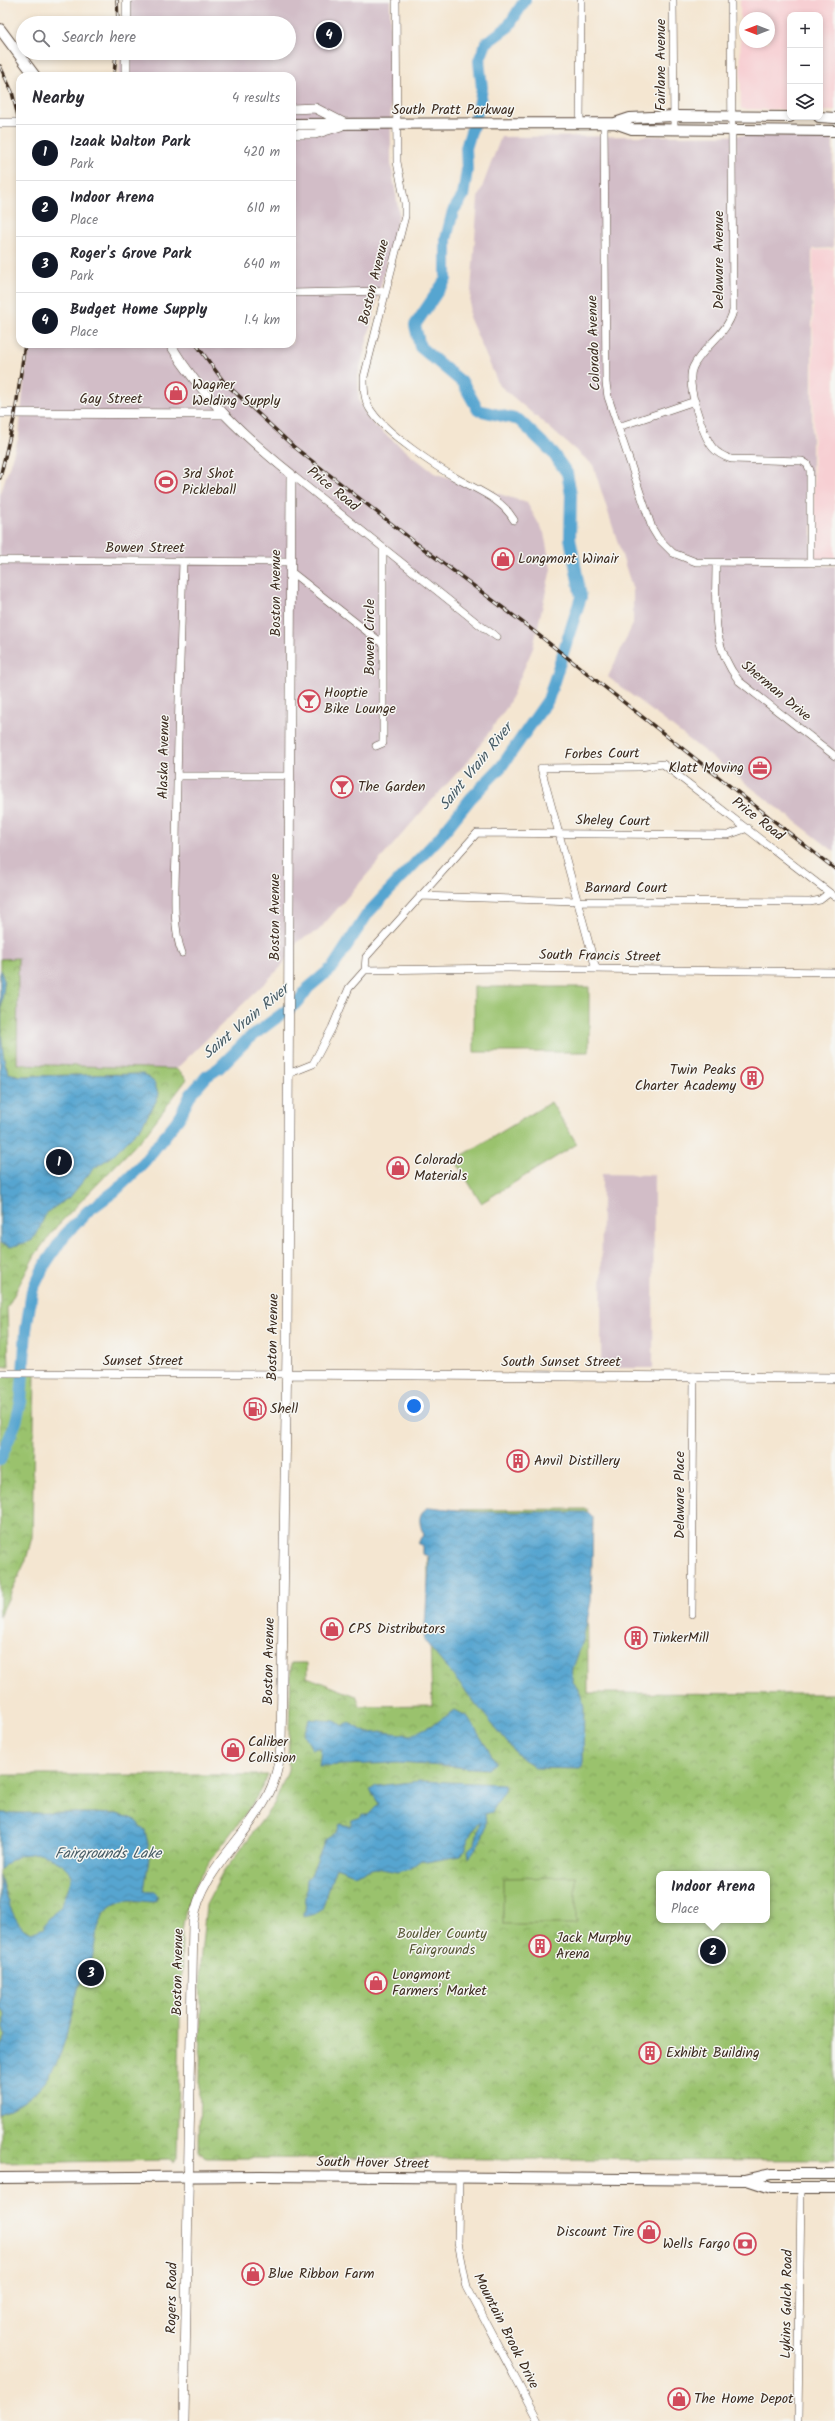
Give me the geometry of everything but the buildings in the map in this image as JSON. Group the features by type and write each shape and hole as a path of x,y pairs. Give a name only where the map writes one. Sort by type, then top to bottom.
{"main road":[{"path":"0,29 16,52"},
{"path":"23,60 32,72"},
{"name":"South Pratt Parkway","path":"296,124 610,123 630,118 674,116 787,117"},
{"path":"823,117 835,118"},
{"name":"South Pratt Parkway","path":"610,123 632,129 835,131"},
{"name":"South Hover Street","path":"0,2178 188,2176 745,2180 771,2174 835,2174"},
{"path":"801,2174 801,2188"},
{"name":"South Hover Street","path":"745,2180 771,2188 835,2188"}],"street":[{"path":"127,0 127,16"},
{"name":"Boston Avenue","path":"396,0 397,162 404,198 405,216 364,377 364,395 371,412 379,422 437,467 500,502 514,520"},
{"path":"580,123 581,0"},
{"name":"Fairlane Avenue","path":"674,0 674,130"},
{"name":"Delaware Avenue","path":"731,0 733,311 726,329 696,360 690,380 707,440 721,455 731,460 802,461 807,464 810,470 810,563"},
{"path":"126,60 126,72"},
{"path":"296,109 315,108 346,124"},
{"path":"0,123 16,123"},
{"name":"Colorado Avenue","path":"610,123 606,383 618,427 652,528 668,549 686,559 716,563"},
{"path":"296,134 315,134 346,124"},
{"path":"296,293 386,291"},
{"name":"Price Road","path":"173,348 197,382 223,414 247,438 481,626 497,636"},
{"path":"618,427 695,401"},
{"name":"Gay Street","path":"0,413 223,414"},
{"name":"Boston Avenue","path":"188,2176 193,1922 195,1908 202,1888 211,1873 267,1797 279,1764 284,1611 291,474"},
{"name":"Bowen Circle","path":"376,746 383,743 383,548"},
{"name":"Bowen Street","path":"0,560 183,561 290,567"},
{"name":"Alaska Avenue","path":"182,953 176,931 177,776 183,561"},
{"path":"716,563 835,563"},
{"name":"Sherman Drive","path":"716,563 718,639 729,668 739,681 835,756"},
{"path":"290,567 383,644"},
{"name":"Price Road","path":"663,764 748,828 832,895"},
{"name":"Forbes Court","path":"559,833 541,768 640,767 663,764"},
{"path":"177,776 289,776"},
{"name":"Sheley Court","path":"420,896 477,833 728,835 748,828"},
{"path":"559,833 596,969"},
{"name":"Barnard Court","path":"420,896 577,901 810,902 832,895"},
{"path":"288,1074 313,1064 332,1028 349,988 365,970 366,957 420,896"},
{"name":"South Francis Street","path":"365,970 508,968 835,972"},
{"name":"Sunset Street","path":"0,1373 286,1374"},
{"name":"South Sunset Street","path":"286,1374 835,1378"},
{"name":"Delaware Place","path":"692,1614 694,1376"},
{"name":"Rogers Road","path":"184,2421 188,2176"},
{"name":"Mountain Brook Drive","path":"459,2178 458,2242 467,2287 538,2421"},
{"name":"Lykins Gulch Road","path":"798,2421 801,2188"}],"shaded area":[{"path":"123,0 390,0 391,163 399,214 358,376 359,401 366,415 375,426 434,473 527,503 544,533 551,569 533,648 507,707 470,759 424,809 318,931 298,941 280,968 176,1069 17,1064 18,959 0,959 0,495 19,436 24,381 29,348 296,348 296,72 119,72 120,60 296,60 296,16 123,16"},
{"path":"740,0 835,0 835,111 823,111 823,12 787,12 787,110 741,109 740,48 775,48 775,12 740,12"},
{"path":"833,135 833,248 812,249 812,566 835,566 835,852 608,677 633,624 633,590 593,465 499,385 469,317 478,198 501,137"},
{"path":"834,135 835,560 814,560 813,250 834,250"},
{"path":"602,1174 654,1175 653,1368 601,1368"}],"green space":[{"path":"18,958 17,1064 176,1069 187,1079 144,1136 56,1227 35,1255 7,1308 9,1367 0,1366 0,959"},
{"path":"474,987 589,987 589,1052 474,1052"},
{"path":"551,1102 577,1144 481,1203 455,1160"},
{"path":"0,1373 35,1373 32,1537 26,1560 0,1616"},
{"name":"Boulder County Fairgrounds","path":"587,1509 588,1693 835,1694 835,2160 206,2158 199,2150 201,2006 200,1964 206,1905 222,1874 274,1804 288,1770 291,1663 307,1663 307,1677 356,1696 360,1706 432,1705 426,1510"},
{"path":"0,1775 268,1775 245,1814 206,1868 195,1887 187,1908 182,1932 177,2158 174,2163 173,2160 0,2163"},
{"path":"576,1877 576,1924 503,1924 503,1878"}],"water":[{"path":"0,970 4,981 1,1017 2,1038 4,1058 9,1073 19,1076 143,1074 154,1082 159,1096 141,1127 112,1156 93,1169 71,1196 46,1213 37,1234 31,1241 11,1247 0,1243"},
{"path":"430,1507 475,1512 588,1512 593,1517 591,1601 583,1641 573,1668 572,1682 580,1692 584,1708 583,1765 580,1769 535,1768 518,1756 424,1640 429,1565 428,1556 422,1554 422,1546 418,1543 424,1535 420,1523 422,1512"},
{"path":"455,1710 468,1717 496,1762 488,1769 397,1763 319,1766 321,1748 312,1749 304,1735 309,1719 335,1721 344,1726 349,1723 367,1733 383,1732 411,1735 436,1723"},
{"path":"420,1781 504,1784 505,1790 492,1812 485,1814 486,1820 482,1837 477,1847 469,1857 468,1850 475,1843 480,1822 474,1828 461,1856 426,1862 421,1860 409,1869 398,1872 375,1868 354,1874 336,1867 322,1909 315,1914 303,1917 303,1913 305,1912 307,1879 311,1876 325,1840 337,1832 340,1824 350,1826 352,1820 361,1817 362,1814 368,1815 379,1804 370,1790 376,1786"},
{"name":"Fairgrounds Lake","path":"0,1813 117,1814 134,1819 145,1831 148,1844 149,1858 144,1891 154,1892 158,1896 156,1901 153,1902 130,1900 121,1901 110,1908 105,1914 101,1920 96,1935 91,1963 78,1989 63,2047 56,2064 48,2078 36,2092 20,2104 0,2114 0,2048 6,2035 4,2032 4,2014 0,2008 0,1875 7,1899 15,1917 25,1930 31,1933 44,1928 44,1924 62,1904 71,1881 71,1873 63,1865 44,1854 39,1853 20,1855 9,1861 0,1870"}],"waterway":[{"name":"Saint Vrain River","path":"0,1460 16,1422 21,1402 26,1330 32,1291 44,1266 64,1236 88,1211 115,1191 140,1167 179,1118 191,1094 207,1076 219,1068 248,1039 298,1002 308,988 333,967 368,913 439,838 471,798 501,767 548,700 581,597 570,538 571,495 567,473 552,452 519,420 478,410 463,383 420,347 415,325 446,279 446,239 453,211 463,196 467,170 466,148 479,106 482,88 479,61 486,43 508,27 525,0"}],"railway":[{"path":"117,0 118,16"},
{"path":"114,72 115,60"},
{"path":"0,66 12,92 16,108"},
{"path":"0,478 15,414 24,348"},
{"path":"199,348 224,382 293,446 416,543 526,625 835,869"}],"place":[{"name":"Budget Home Supply","path":"329,35"},
{"name":"Wagner Welding Supply","path":"176,393"},
{"name":"3rd Shot Pickleball","path":"166,482"},
{"name":"Longmont Winair","path":"503,559"},
{"name":"Hooptie Bike Lounge","path":"309,701"},
{"name":"Klatt Moving","path":"760,768"},
{"name":"The Garden","path":"342,787"},
{"name":"Twin Peaks Charter Academy","path":"752,1078"},
{"name":"Izaak Walton Park","path":"59,1162"},
{"name":"Colorado Materials","path":"398,1168"},
{"name":"Shell","path":"255,1409"},
{"name":"Anvil Distillery","path":"518,1461"},
{"name":"CPS Distributors","path":"332,1629"},
{"name":"TinkerMill","path":"636,1638"},
{"name":"Caliber Collision","path":"233,1750"},
{"name":"Jack Murphy Arena","path":"540,1946"},
{"name":"Indoor Arena","path":"713,1951"},
{"name":"Roger's Grove Park","path":"91,1973"},
{"name":"Longmont Farmers' Market","path":"376,1983"},
{"name":"Exhibit Building","path":"650,2053"},
{"name":"Discount Tire","path":"649,2232"},
{"name":"Wells Fargo","path":"745,2244"},
{"name":"Blue Ribbon Farm","path":"253,2274"},
{"name":"The Home Depot","path":"679,2399"}]}
